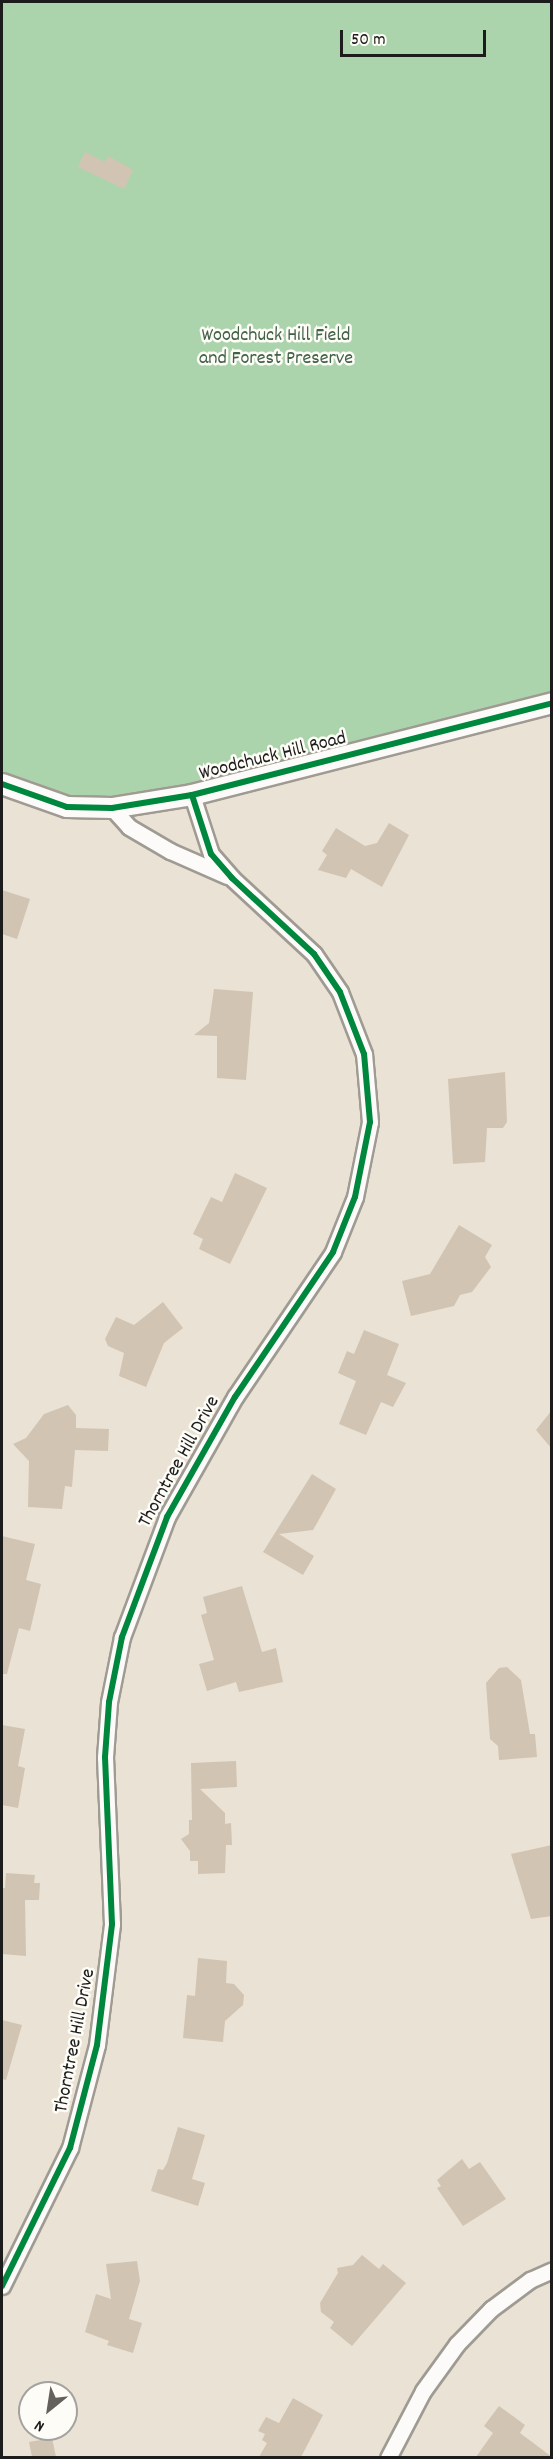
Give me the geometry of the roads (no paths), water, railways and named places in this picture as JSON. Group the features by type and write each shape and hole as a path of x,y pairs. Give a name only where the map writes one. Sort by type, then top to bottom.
{"street":[{"name":"Woodchuck Hill Road","path":"2,783 67,807 112,808 192,795 552,704"},
{"name":"Thorntree Hill Drive","path":"2,2286 70,2148 99,2034 112,1924 105,1757 109,1702 122,1637 167,1517 235,1396 333,1252 355,1197 370,1122 364,1054 340,992 315,954 232,879 203,838 192,795"},
{"name":"Thorntree Hill Drive","path":"112,808 129,827 166,849 232,879"},
{"path":"388,2457 423,2391 457,2344 491,2309 530,2280 552,2270"}],"park label":[{"name":"Woodchuck Hill Field and Forest Preserve","path":"276,348"}]}
